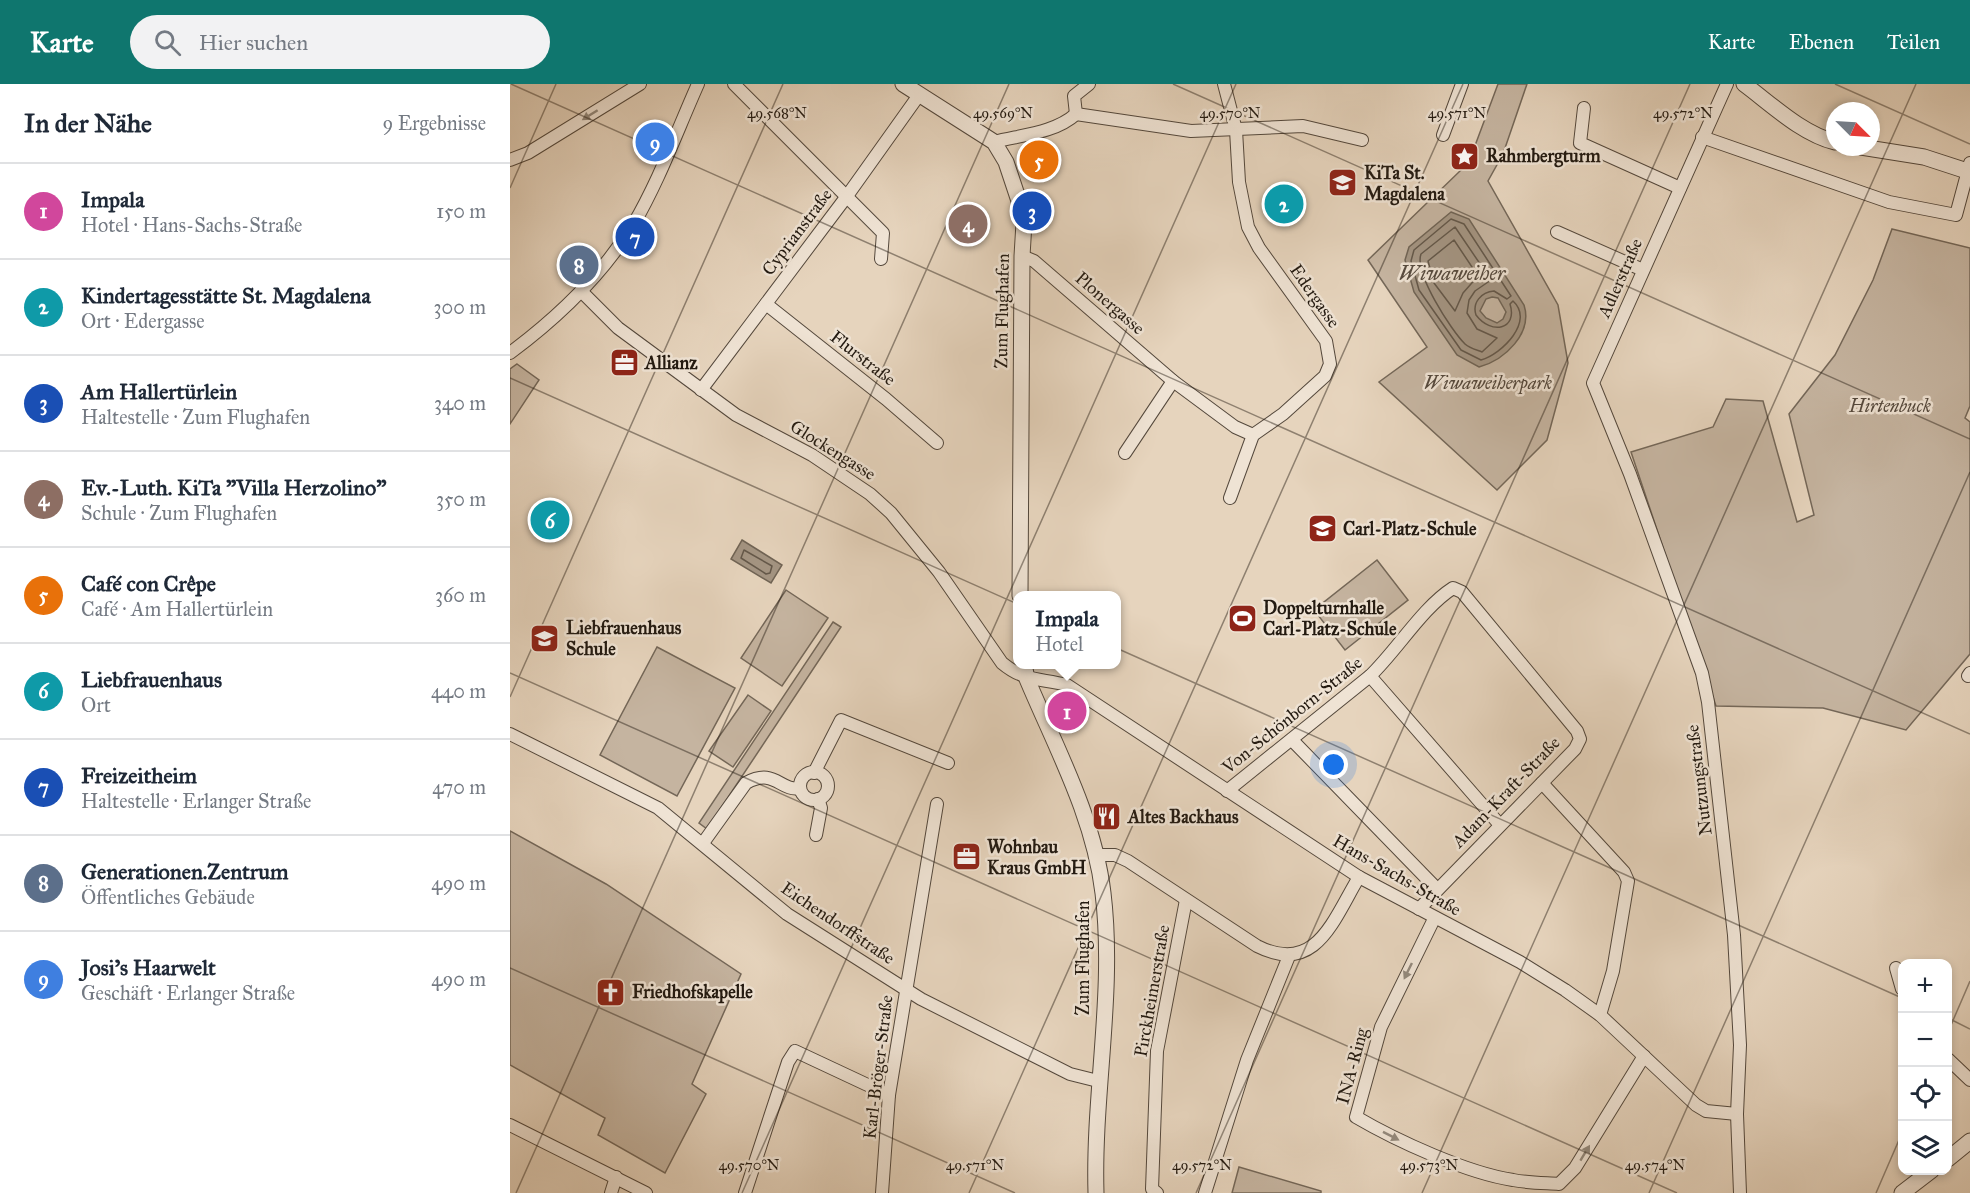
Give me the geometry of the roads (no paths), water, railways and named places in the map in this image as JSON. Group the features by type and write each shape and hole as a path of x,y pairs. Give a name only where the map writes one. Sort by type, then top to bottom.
{"street":[{"path":"510,160 528,153 640,84"},
{"path":"510,353 595,277 633,224 698,84"},
{"path":"735,84 883,233 881,259"},
{"name":"Zum Flughafen","path":"903,84 994,142 1006,162 1021,207 1024,223 1020,591"},
{"path":"1076,114 1074,96 1089,84"},
{"name":"Edergasse","path":"1224,84 1236,130 1239,182 1248,227 1259,248 1326,341 1330,364 1325,376 1283,414 1253,435"},
{"path":"1443,135 1462,84"},
{"name":"Adlerstraße","path":"1593,383 1727,84"},
{"path":"1744,84 1794,120 1826,137"},
{"name":"Cyprianstraße","path":"701,390 847,196 919,95"},
{"path":"1584,108 1580,143 1680,188"},
{"path":"1076,114 1191,131 1303,126 1362,140"},
{"path":"994,142 1065,124 1076,114"},
{"path":"1702,137 1889,202 1956,215 1969,168 1924,157 1880,150"},
{"path":"1557,232 1643,270"},
{"name":"Plonergasse","path":"1022,256 1035,261 1173,381 1235,427 1253,435"},
{"name":"Glockengasse","path":"581,291 618,328 736,415 812,455 870,494 891,513 939,572 1002,663 1013,667"},
{"name":"Flurstraße","path":"766,304 937,443"},
{"path":"1125,453 1173,381"},
{"name":"Nutzungstraße","path":"1593,383 1642,505 1702,673 1708,702 1734,935 1740,1045 1737,1114 1740,1193"},
{"path":"1230,498 1253,435"},
{"name":"Von-Schönborn-Straße","path":"1227,791 1370,676 1390,657 1441,596 1454,588"},
{"name":"Adam-Kraft-Straße","path":"1419,909 1575,749 1580,739 1577,731 1462,592 1454,588"},
{"name":"Zum Flughafen","path":"1026,672 1076,791 1103,891 1106,949 1098,1082 1096,1193"},
{"name":"Hans-Sachs-Straße","path":"1026,672 1067,685 1359,877 1434,919 1520,962 1600,1015 1696,1106 1706,1111 1737,1114"},
{"path":"1370,676 1500,825"},
{"path":"814,773 841,720 948,763"},
{"name":"Eichendorffstraße","path":"510,734 658,808 787,914 906,990 1070,1074 1098,1082"},
{"path":"1292,740 1437,889"},
{"path":"814,773 823,776 827,783 826,792 818,799 807,799 800,788 805,775 814,773"},
{"path":"703,843 746,783 755,778 768,777 793,789 800,788"},
{"path":"1542,783 1624,872 1628,881 1613,971 1600,1015"},
{"path":"816,835 821,808 818,799"},
{"name":"Karl-Bröger-Straße","path":"882,1193 889,1095 937,804"},
{"path":"1095,855 1115,855 1128,861 1257,946 1272,954 1289,956 1307,952 1322,938 1359,877"},
{"name":"Pirckheimerstraße","path":"1157,1193 1152,1189 1157,1051 1186,900"},
{"name":"INA-Ring","path":"1434,919 1381,1027 1356,1117 1399,1140 1494,1176 1515,1181 1559,1184 1575,1168 1644,1056"},
{"path":"1205,1193 1247,1060 1289,956"},
{"path":"1896,968 1898,975"},
{"path":"745,1193 786,1066 795,1051 889,1095"},
{"path":"1952,1064 1970,1080"},
{"path":"510,1125 646,1193"},
{"path":"1952,1155 1970,1141"},
{"path":"1902,1193 1925,1175"},
{"path":"611,1193 616,1177"}],"water":[{"name":"Wiwaweiher","path":"1451,212 1469,219 1524,305 1526,315 1524,326 1515,344 1498,358 1479,367 1457,355 1414,292 1405,260 1409,247","holes":["1498,298 1506,312 1503,319 1497,323 1486,318 1480,311 1486,299"]},
{"path":"742,540 782,565 771,583 731,559"}],"place":[{"name":"Josi's Haarwelt","path":"655,142"},
{"name":"Rahmbergturm","path":"1465,156"},
{"name":"Café con Crêpe","path":"1039,160"},
{"name":"KiTa St. Magdalena","path":"1343,183"},
{"name":"Kindertagesstätte St. Magdalena","path":"1284,204"},
{"name":"Am Hallertürlein","path":"1032,211"},
{"name":"Ev.-Luth. KiTa \"Villa Herzolino\"","path":"968,224"},
{"name":"Freizeitheim","path":"635,237"},
{"name":"Generationen.Zentrum","path":"579,265"},
{"name":"Allianz","path":"624,363"},
{"name":"Liebfrauenhaus","path":"550,520"},
{"name":"Carl-Platz-Schule","path":"1322,529"},
{"name":"Doppelturnhalle Carl-Platz-Schule","path":"1242,618"},
{"name":"Liebfrauenhaus Schule","path":"545,638"},
{"name":"Impala","path":"1067,711"},
{"name":"Altes Backhaus","path":"1107,817"},
{"name":"Wohnbau Kraus GmbH","path":"966,857"},
{"name":"Friedhofskapelle","path":"611,992"}],"park label":[{"name":"Wiwaweiherpark","path":"1488,383"},
{"name":"Hirtenbuck","path":"1890,406"}]}
